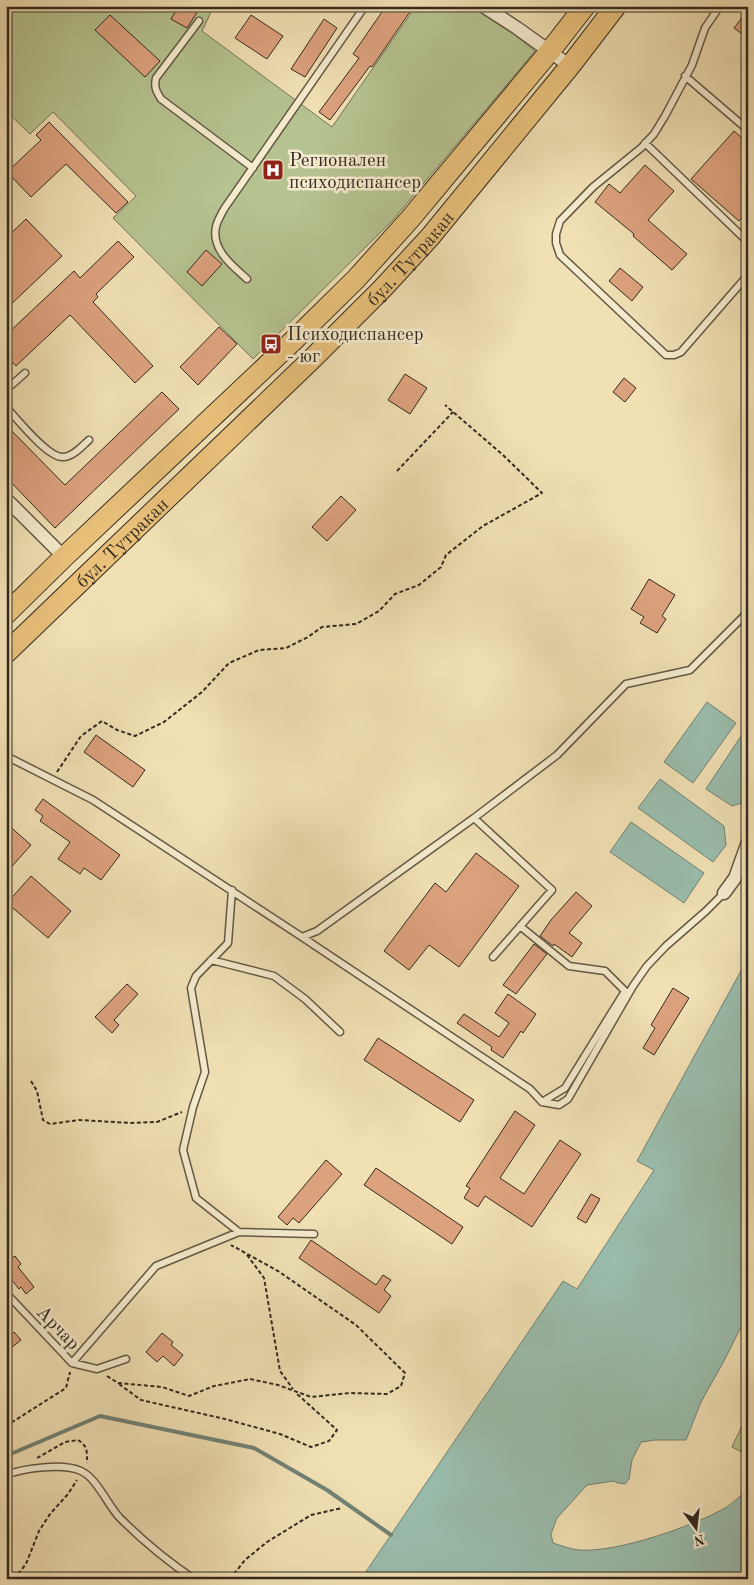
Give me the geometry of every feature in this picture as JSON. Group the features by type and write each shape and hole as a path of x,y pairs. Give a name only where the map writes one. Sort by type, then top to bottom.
{"main road":[{"name":"бул. Тутракан","path":"6,614 356,279 410,219 550,51 584,6"},
{"name":"бул. Тутракан","path":"6,653 312,358 406,264 570,66 616,6"},
{"path":"64,557 83,578"},
{"path":"48,572 68,593"}],"street":[{"path":"483,6 570,66"},
{"path":"6,499 64,557"},
{"path":"724,893 735,878 748,842"}],"lane":[{"path":"248,279 219,250 215,236 216,226 224,209 365,6"},
{"path":"720,6 705,28 692,65 654,134 593,187 560,221 556,234 556,243 560,255 666,355 680,352 748,275"},
{"path":"199,21 156,78 156,91 161,99 253,168"},
{"path":"685,76 748,130"},
{"path":"645,143 748,242"},
{"path":"7,389 25,373"},
{"path":"6,407 53,455 64,457 73,453 89,440"},
{"path":"302,937 318,931 474,818 557,755 626,684 690,670 748,612"},
{"path":"6,756 53,778 93,800 232,890 530,1089 542,1102 559,1105 568,1099 633,986 647,966 724,893"},
{"path":"474,818 552,890 494,957"},
{"path":"232,890 228,944 196,976 191,988 205,1072 193,1107 184,1150 196,1198 239,1232"},
{"path":"520,926 569,966 605,971 624,991 565,1088 542,1102"},
{"path":"211,960 274,976 305,999 340,1032"},
{"path":"72,1363 156,1266 239,1232 314,1234"},
{"name":"Арчар","path":"6,1293 72,1363 97,1369"},
{"path":"97,1369 126,1359"},
{"path":"6,1475 19,1470 60,1467 82,1471 91,1479 119,1517 161,1555 194,1579"}],"path":[{"path":"53,778 82,736 102,721 117,730 135,736 164,722 202,692 229,663 259,650 286,648 308,637 322,627 356,624 379,611 395,594 419,585 441,567 446,555 483,526 542,493 503,454 445,405"},
{"path":"397,471 453,412"},
{"path":"31,1081 37,1091 43,1120 50,1124 80,1120 131,1123 157,1122 193,1107"},
{"path":"118,1383 162,1387 188,1396 214,1386 250,1379 310,1397 350,1393 387,1394 401,1386 404,1373 356,1325 278,1271 220,1239"},
{"path":"97,1369 141,1400 225,1418 280,1434 311,1447 329,1442 337,1430 294,1391 280,1371 264,1278 246,1253"},
{"path":"6,1426 66,1388 72,1363"},
{"path":"14,1579 26,1564 43,1525 68,1494 87,1464 88,1450 84,1443 78,1440 66,1442 19,1470"},
{"path":"230,1579 245,1560 267,1542 311,1515 342,1508"}],"green space":[{"name":"Регионален психодиспансер","path":"6,6 214,6 202,31 332,127 416,6 471,6 505,27 535,51 392,221 253,359 113,218 136,196 53,112 30,134 6,111"},
{"path":"748,1413 748,1455 732,1447"}],"shaded area":[{"path":"707,702 736,723 693,783 664,762"},
{"path":"745,730 748,731 748,801 732,806 706,789"},
{"path":"660,779 724,826 726,845 713,862 638,808"},
{"path":"631,822 704,873 684,903 610,852"},
{"path":"748,958 748,1313 701,1402 686,1440 641,1442 632,1460 629,1479 625,1484 614,1481 587,1485 557,1518 551,1534 553,1543 579,1550 595,1550 634,1543 676,1530 713,1514 727,1507 748,1489 748,1579 361,1579 563,1281 577,1289 654,1170 637,1161"}],"building":[{"path":"179,6 201,6 187,28 171,19"},
{"path":"386,6 414,6 372,67 370,66 330,120 319,112 359,58 353,54"},
{"path":"748,10 748,38 734,28"},
{"path":"110,15 160,61 145,77 95,30"},
{"path":"251,15 283,36 267,59 235,38"},
{"path":"324,19 337,28 305,77 291,69"},
{"path":"49,122 128,202 116,213 66,164 31,197 7,172 41,140 36,135"},
{"path":"734,131 748,143 748,211 739,221 691,179"},
{"path":"645,165 674,191 648,220 687,254 672,270 633,236 634,234 595,202 609,184 620,193"},
{"path":"26,219 62,256 6,309 6,238"},
{"path":"118,241 134,257 96,294 98,297 93,302 153,366 135,383 70,315 16,366 6,356 6,335 74,271 80,278"},
{"path":"206,250 222,264 202,286 187,272"},
{"path":"620,268 643,287 632,301 609,281"},
{"path":"219,327 237,344 198,385 180,367"},
{"path":"405,374 427,388 410,414 388,400"},
{"path":"624,378 636,388 625,402 613,392"},
{"path":"162,392 179,409 55,528 6,477 6,425 65,485"},
{"path":"341,496 356,510 327,541 312,527"},
{"path":"649,579 675,595 662,616 666,619 657,633 640,623 644,617 631,609"},
{"path":"96,735 145,770 133,787 84,752"},
{"path":"43,799 120,855 101,880 84,868 80,874 58,859 70,842 40,821 43,816 35,810"},
{"path":"6,823 31,845 6,873"},
{"path":"476,853 519,886 459,967 429,945 409,970 384,951 435,883 446,892"},
{"path":"31,876 71,911 48,938 7,903"},
{"path":"576,892 592,906 569,933 582,943 572,957 540,936 551,920"},
{"path":"534,944 547,954 516,994 503,985"},
{"path":"127,984 138,994 114,1020 119,1025 112,1033 95,1017"},
{"path":"673,988 689,998 654,1055 643,1048 655,1028 651,1025"},
{"path":"508,994 536,1014 523,1033 521,1031 503,1058 491,1050 492,1047 457,1023 464,1014 499,1037 509,1023 495,1013"},
{"path":"378,1038 474,1100 460,1122 364,1060"},
{"path":"515,1111 535,1125 500,1178 524,1194 560,1140 581,1154 532,1227 485,1196 478,1207 464,1198 470,1188 466,1186"},
{"path":"326,1160 342,1174 299,1223 293,1218 287,1225 278,1217"},
{"path":"376,1168 463,1227 452,1244 364,1185"},
{"path":"591,1194 600,1199 586,1223 577,1218"},
{"path":"311,1240 376,1285 383,1275 391,1280 384,1290 391,1296 379,1313 299,1258"},
{"path":"15,1256 21,1264 18,1267 34,1287 26,1294 21,1287 19,1289 6,1273 6,1262"},
{"path":"14,1332 21,1340 6,1352 6,1339"},
{"path":"162,1333 173,1342 171,1345 183,1355 174,1366 163,1356 157,1362 146,1352"}],"waterway":[{"path":"6,1456 100,1416 254,1448 327,1490 391,1535"}],"place":[{"name":"Регионален психодиспансер","path":"273,170"},
{"name":"Психодиспансер - юг","path":"271,344"}]}
